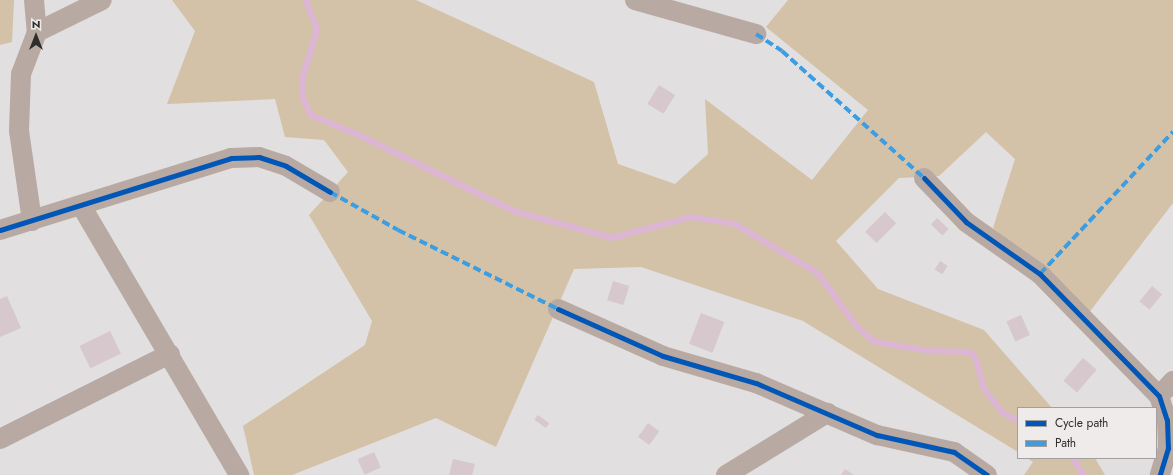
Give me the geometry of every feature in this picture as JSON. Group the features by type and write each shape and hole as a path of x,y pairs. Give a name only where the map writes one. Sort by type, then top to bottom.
{"street":[{"path":"32,221 19,131 20,81 37,32 34,0"},
{"path":"37,32 102,0"},
{"path":"636,0 756,34"},
{"path":"0,230 82,207 231,158 259,157 286,166 330,192"},
{"path":"924,178 966,222 1040,274 1159,396 1167,420 1168,448 1165,473"},
{"path":"82,207 170,354 239,475"},
{"path":"558,309 663,356 756,383 877,435 954,452 987,475"},
{"path":"0,439 170,354"},
{"path":"1159,396 1173,381"},
{"path":"726,475 827,413"}],"shaded area":[{"path":"0,0 14,0 12,42 0,45"},
{"path":"172,0 416,0 594,82 618,164 675,184 708,154 705,99 812,180 868,110 766,27 788,0 1173,0 1173,203 1088,314 993,228 1015,159 986,132 939,176 899,178 836,241 878,289 984,330 1051,407 1017,407 1017,451 803,321 641,267 574,269 496,447 436,418 292,475 254,475 243,426 365,345 372,321 309,215 348,172 324,140 285,137 275,99 167,104 195,31"},
{"path":"1028,459 1096,459 1105,475 1024,475 1033,462"}],"building":[{"path":"659,85 675,95 663,114 647,104"},
{"path":"885,212 896,223 877,243 865,232"},
{"path":"937,218 949,229 943,235 931,225"},
{"path":"940,261 948,266 942,274 935,269"},
{"path":"613,281 629,286 623,305 607,300"},
{"path":"1152,286 1162,294 1150,310 1139,302"},
{"path":"7,296 21,328 0,337 0,299"},
{"path":"701,313 724,322 713,353 689,344"},
{"path":"1021,315 1030,335 1015,342 1006,322"},
{"path":"110,331 121,353 90,368 79,346"},
{"path":"1083,358 1097,370 1077,392 1063,381"},
{"path":"538,415 549,423 546,428 534,420"},
{"path":"648,423 659,431 649,445 638,437"},
{"path":"374,452 381,468 364,475 358,459"},
{"path":"453,459 475,464 472,475 449,475"},
{"path":"845,469 854,475 841,475"}],"waterway":[{"path":"306,0 318,29 303,78 303,97 311,115 359,135 514,211 612,238 691,217 735,224 818,273 857,326 875,342 930,351 970,352 976,358 984,388 1002,412 1017,420"},
{"path":"1074,459 1084,475"}],"marked path":[{"path":"756,34 782,51 924,178"},
{"path":"1040,274 1173,132"},
{"path":"330,192 398,230 558,309"}],"cycle path":[{"path":"0,230 231,158 259,157 286,166 330,192"},
{"path":"924,178 966,222 1040,274 1159,396 1167,420 1168,448 1160,475"},
{"path":"558,309 663,356 756,383 877,435 954,452 987,475"}]}
